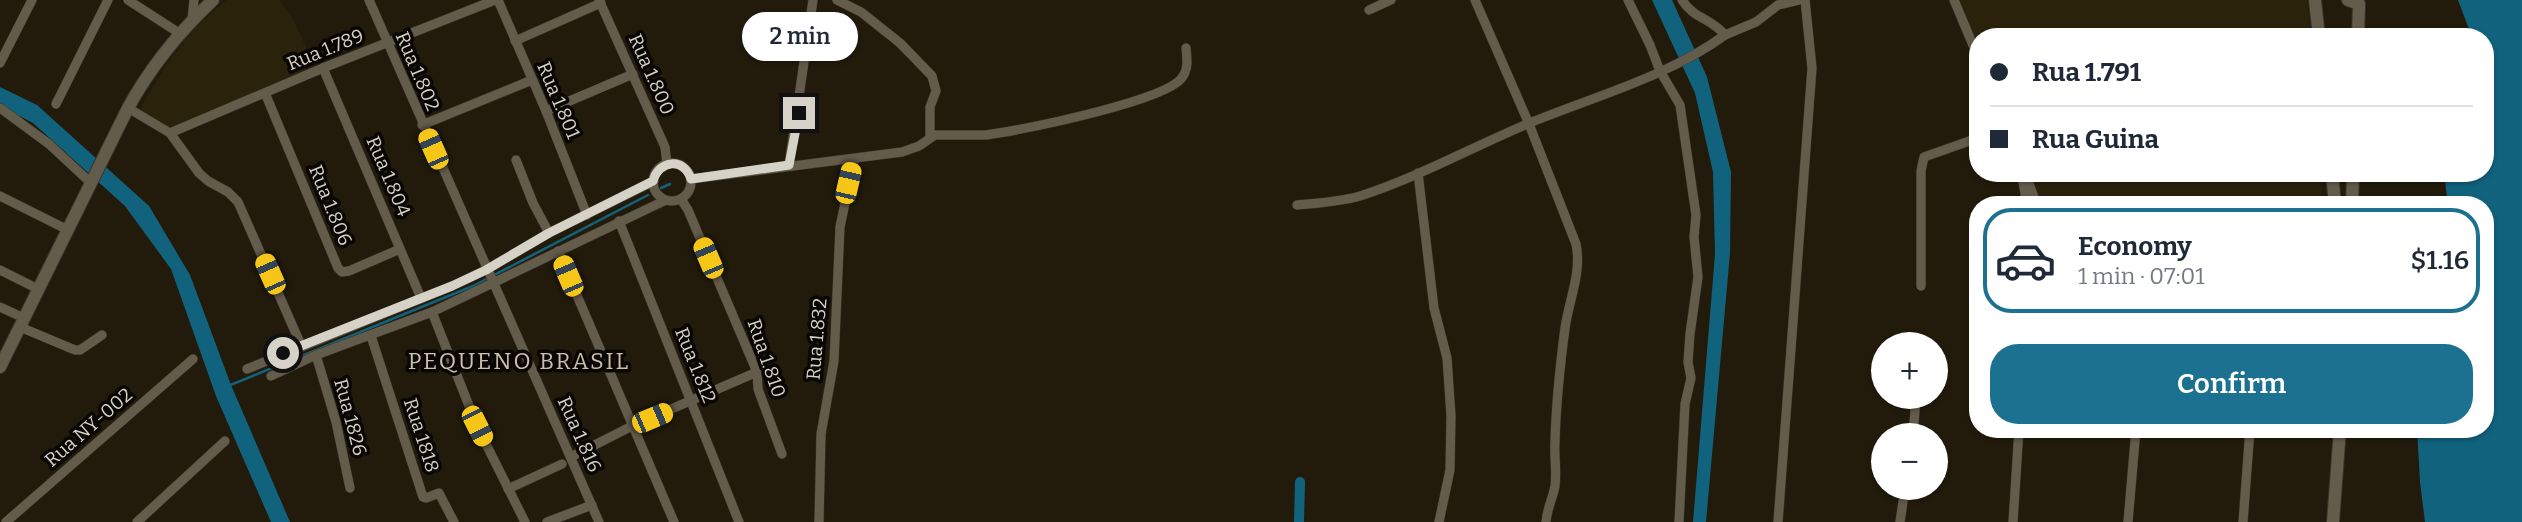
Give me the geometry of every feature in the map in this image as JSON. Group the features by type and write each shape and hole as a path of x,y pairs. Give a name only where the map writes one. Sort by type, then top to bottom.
{"street":[{"path":"0,63 32,0"},
{"path":"56,104 108,0"},
{"path":"128,0 179,33"},
{"path":"192,20 194,0"},
{"path":"0,367 128,108 151,68 179,33 213,0"},
{"name":"Rua 1.802","path":"369,0 494,284"},
{"name":"Rua 1.789","path":"170,133 323,68 496,0"},
{"name":"Rua 1.801","path":"496,0 546,111 586,215"},
{"path":"789,165 813,0"},
{"path":"837,0 861,12 900,43 932,76 936,91 930,107 930,136"},
{"path":"1369,10 1391,0"},
{"path":"1475,0 1529,124 1580,258 1565,327 1554,444 1555,488 1547,507 1546,522"},
{"path":"1628,0 1660,71 1680,105 1696,215 1694,237 1698,277 1690,334 1688,362 1691,378 1685,404 1679,522"},
{"path":"1682,0 1695,15 1711,22 1725,35"},
{"path":"1297,205 1359,196 1418,173 1707,49 1725,35 1756,22 1777,3 1802,0 1812,68 1778,522"},
{"path":"1954,0 1969,36"},
{"path":"2315,0 2318,28"},
{"path":"515,41 600,1"},
{"name":"Rua 1.800","path":"600,1 665,147 667,164"},
{"path":"2355,1 2357,28"},
{"path":"691,179 789,165 854,160 911,149 930,136 1005,132 1156,94 1181,79 1187,66 1186,48"},
{"name":"Rua 1.804","path":"323,68 421,298"},
{"path":"546,111 633,74"},
{"path":"422,125 532,80"},
{"name":"Rua 1.806","path":"265,93 338,268 342,272 349,271 400,249"},
{"path":"0,108 49,144 92,182"},
{"path":"128,108 170,133 199,173 229,192 238,202 301,345"},
{"path":"1921,286 1921,171 1924,157 1969,141"},
{"path":"516,160 533,203 549,233"},
{"name":"Rua 1.832","path":"819,522 821,435 834,361 840,227 854,160"},
{"path":"247,369 486,270 549,233 653,181 660,167 667,164 685,168 691,179 690,187 681,199 666,200 619,221 432,312 316,355 271,376"},
{"path":"1418,173 1434,308 1447,359 1451,416 1450,470 1439,522"},
{"path":"653,181 659,195 666,200"},
{"path":"0,195 68,230"},
{"name":"Rua 1.810","path":"681,199 688,209 757,372 758,389 782,453"},
{"name":"Rua 1.812","path":"619,221 739,522"},
{"path":"558,251 674,522"},
{"path":"0,270 38,289"},
{"name":"Rua 1.816","path":"494,284 599,522"},
{"path":"0,307 22,323 75,350 80,350 102,335"},
{"path":"432,312 477,426 525,522"},
{"name":"Rua 1818","path":"372,336 423,497 439,493 454,522"},
{"name":"Rua 1826","path":"316,355 336,422 350,488"},
{"name":"Rua NY-002","path":"6,522 192,359"},
{"path":"570,457 632,426 757,372"},
{"path":"2012,522 2018,438"},
{"path":"2128,522 2135,438"},
{"path":"2243,522 2249,438"},
{"path":"2333,522 2339,438"},
{"path":"137,522 225,441"},
{"path":"508,489 562,464"},
{"path":"1900,522 1903,500"},
{"path":"547,522 592,505"}],"shaded area":[{"path":"226,0 279,0 290,14 316,67 170,129 139,110 167,64 192,31"},
{"path":"1959,0 2307,0 2310,28 1970,28"},
{"path":"2032,182 2321,182 2321,196 2038,196"}],"water":[{"path":"1652,0 1672,0 1707,77 1731,172 1730,253 1706,522 1693,522 1715,254 1713,172 1695,93"},
{"path":"2458,0 2522,0 2522,522 2425,522 2420,482 2418,438 2494,438 2494,196 2447,196 2445,182 2494,182 2494,28 2469,28"},
{"path":"0,87 37,105 149,206 190,275 231,385 290,522 271,522 216,396 171,269 125,206 33,123 0,106"}],"waterway":[{"path":"661,188 670,184"},
{"path":"228,386 473,286 648,195"},
{"path":"1299,522 1300,482"}],"district":[{"name":"PEQUENO BRASIL","path":"519,361"}],"route":[{"path":"283,353 486,270 549,233 653,181 660,167 667,164 674,163 685,168 691,179 789,165 799,113"}]}
